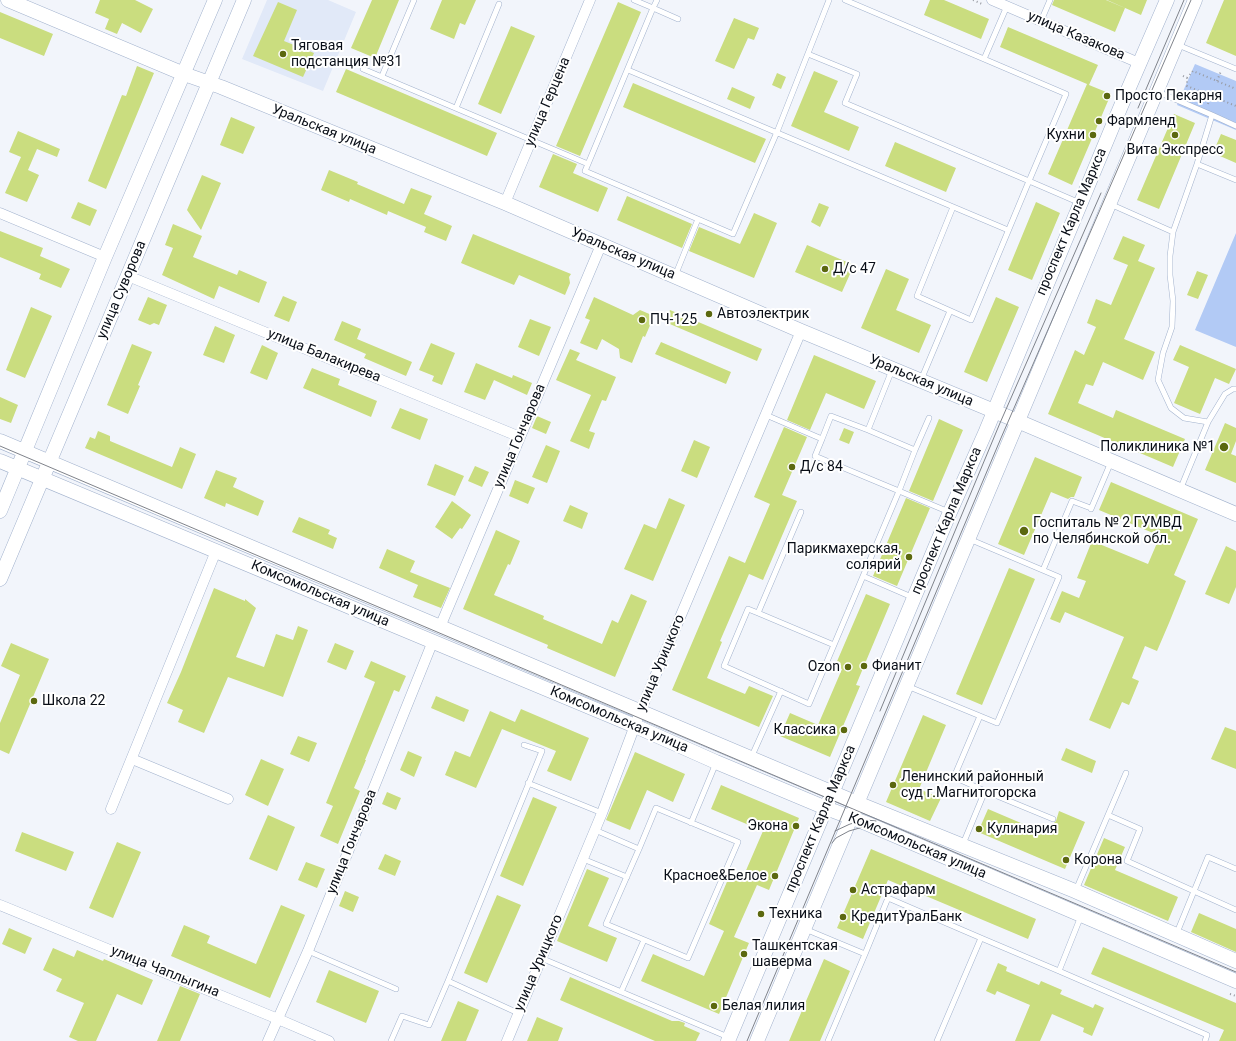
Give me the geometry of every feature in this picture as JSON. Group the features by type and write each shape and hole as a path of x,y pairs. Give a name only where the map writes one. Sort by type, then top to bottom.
{"main road":[{"name":"Уральская улица","path":"8,0 184,74 505,203 801,331 1236,514"},
{"name":"улица Суворова","path":"0,511 105,257 215,0"},
{"name":"улица Суворова","path":"0,579 244,0"},
{"name":"проспект Карла Маркса","path":"729,1039 1139,63 1167,0"},
{"name":"проспект Карла Маркса","path":"757,1041 1195,0"},
{"name":"Комсомольская улица","path":"0,441 857,803 1075,891 1236,962"},
{"name":"Комсомольская улица","path":"0,461 433,641 635,726 716,762 868,824 1236,981"}],"street":[{"name":"улица Герцена","path":"505,203 590,0"},
{"name":"улица Казакова","path":"992,0 1139,63"},
{"path":"0,213 105,257"},
{"name":"улица Гончарова","path":"440,627 601,245"},
{"name":"улица Балакирева","path":"128,276 520,437"},
{"name":"улица Урицкого","path":"507,1041 602,813 640,712 801,331"},
{"path":"111,809 216,551"},
{"name":"улица Гончарова","path":"268,1041 308,951 433,641"},
{"path":"132,759 228,799"},
{"name":"улица Чаплыгина","path":"0,905 329,1041"}],"lane":[{"path":"382,76 414,0"},
{"path":"634,0 678,19"},
{"path":"657,0 585,171 733,234 829,0"},
{"path":"845,0 1066,94 971,320 917,296 953,208"},
{"path":"1041,21 1050,0"},
{"path":"456,108 499,4"},
{"path":"984,59 1007,6"},
{"path":"1177,44 1236,69"},
{"path":"808,54 857,74 845,103 1080,203"},
{"path":"364,68 588,164"},
{"path":"628,70 1008,230"},
{"path":"1157,92 1236,126"},
{"path":"1208,422 1184,418 1170,408 1158,380 1163,352 1172,327 1173,301 1170,262 1173,232 1197,164 1212,115"},
{"path":"1197,164 1236,180"},
{"path":"1109,204 1173,232"},
{"path":"675,277 698,219"},
{"path":"921,381 950,311"},
{"path":"868,430 892,369"},
{"path":"1180,490 1208,422 1225,394 1232,389 1236,389"},
{"path":"766,415 822,439"},
{"path":"915,450 831,416 815,456 950,512"},
{"path":"834,645 748,609 724,666 809,704 834,645 863,576 899,491 929,418"},
{"path":"1043,570 1072,501 1089,508 1111,461"},
{"path":"758,613 801,512"},
{"path":"906,686 997,723 1059,577 969,539"},
{"path":"863,576 914,598"},
{"path":"751,758 781,691"},
{"path":"980,716 954,777 1053,819"},
{"path":"391,1041 402,1016 429,1025 542,751 524,745"},
{"path":"690,822 716,762"},
{"path":"1075,891 1126,773"},
{"path":"528,783 602,813"},
{"path":"962,846 985,790"},
{"path":"656,808 738,842 688,958 606,924 639,849 656,808"},
{"path":"1108,815 1140,829 1127,861 1236,910"},
{"path":"595,830 639,849"},
{"path":"1176,935 1208,857 1236,869"},
{"path":"582,859 627,877"},
{"path":"828,1041 888,898 1207,1035 1205,1041"},
{"path":"1059,971 1081,915"},
{"path":"804,929 865,954"},
{"path":"937,1041 981,938"},
{"path":"621,992 644,940"},
{"path":"308,951 396,989"},
{"path":"541,958 729,1039"},
{"path":"448,981 518,1013"}],"path":[{"path":"1236,89 1192,71 1187,78 1186,86 1236,106"},
{"path":"1183,76 1187,78"}],"shaded area":[{"path":"267,0 328,0 356,12 323,91 242,59"},
{"path":"1195,64 1236,81 1236,130 1177,105"},
{"path":"1236,233 1236,347 1195,330"}],"building":[{"path":"100,0 135,0 153,9 141,33 122,23 117,34 105,29 109,19 95,13"},
{"path":"372,0 399,0 375,58 351,48"},
{"path":"442,0 476,0 465,25 460,23 454,39 430,29"},
{"path":"930,0 944,0 989,19 981,39 924,15"},
{"path":"1054,0 1106,0 1125,8 1115,32 1052,5"},
{"path":"1107,0 1147,0 1141,15"},
{"path":"1224,0 1236,0 1236,56 1206,43"},
{"name":"Тяговая подстанция №31","path":"278,2 297,10 284,41 314,53 303,77 253,56"},
{"path":"618,2 641,12 580,156 556,146"},
{"path":"0,12 53,34 44,56 0,38"},
{"path":"734,18 759,28 754,40 748,38 734,69 715,61"},
{"path":"511,26 535,36 501,114 478,104"},
{"path":"1008,27 1098,65 1089,85 1111,94 1072,185 1048,174 1087,84 1000,47"},
{"path":"137,66 154,73 106,189 88,181 122,95 126,96"},
{"path":"346,69 497,133 487,156 336,92"},
{"path":"814,71 838,81 824,112 859,127 849,151 791,126"},
{"path":"777,73 786,77 781,89 772,85"},
{"path":"633,83 766,139 755,163 623,107"},
{"path":"732,87 755,97 750,109 727,99"},
{"path":"1174,114 1195,123 1159,209 1137,200"},
{"path":"231,117 255,127 243,154 220,145"},
{"path":"18,131 60,149 57,157 37,149 28,170 39,175 27,202 5,193 21,157 9,152"},
{"path":"1221,134 1236,140 1236,163 1213,153"},
{"path":"895,142 956,168 946,192 885,166"},
{"path":"553,154 577,164 573,173 608,188 598,212 539,187"},
{"path":"329,170 404,204 411,188 432,196 424,214 452,226 446,241 424,232 426,227 388,211 387,215 350,199 349,202 321,190"},
{"path":"202,175 221,183 201,230 187,210"},
{"path":"627,196 692,224 682,248 617,220"},
{"path":"78,202 97,210 90,226 71,218"},
{"path":"1036,202 1060,213 1032,280 1008,270"},
{"path":"819,203 829,207 820,227 811,222"},
{"path":"754,213 777,223 754,278 689,251 699,227 740,244"},
{"path":"173,224 202,236 193,257 237,275 239,270 267,282 259,303 219,286 214,299 162,275 173,248 165,245"},
{"path":"0,231 43,248 40,256 70,269 61,288 39,279 41,274 0,257"},
{"path":"473,234 571,274 569,277 570,283 565,295 519,275 514,285 461,263"},
{"path":"1123,236 1145,245 1138,261 1155,268 1124,339 1155,352 1143,380 1103,362 1093,386 1086,384 1078,403 1113,418 1116,410 1185,439 1173,467 1048,414 1075,350 1084,355 1096,327 1087,323 1096,299 1111,305 1128,265 1113,259"},
{"name":"Д/с 47","path":"807,245 854,265 842,292 795,272"},
{"path":"886,269 909,279 896,310 931,325 919,353 861,328"},
{"path":"1197,271 1208,275 1198,299 1187,295"},
{"path":"283,296 297,302 289,322 274,316"},
{"path":"148,297 167,305 159,325 154,323 150,325 138,320"},
{"path":"594,297 633,315 640,310 654,316 645,337 643,336 632,363 620,358 619,349 602,339 597,350 580,343 590,320 585,318"},
{"path":"996,297 1019,307 987,382 964,372"},
{"path":"31,307 52,316 25,378 6,370"},
{"path":"670,310 762,349 757,361 665,322"},
{"path":"530,319 551,327 539,356 518,347"},
{"path":"342,321 361,329 357,339 412,362 406,376 364,358 366,354 334,340"},
{"path":"215,326 235,335 224,363 203,355"},
{"path":"661,342 731,372 726,384 655,354"},
{"path":"431,343 455,353 442,385 432,381 434,376 419,370"},
{"path":"132,344 152,352 128,414 107,405"},
{"path":"262,345 278,353 267,380 250,373"},
{"path":"1180,345 1236,369 1229,384 1215,378 1200,414 1174,403 1189,367 1173,360"},
{"path":"570,349 580,353 576,360 616,377 606,401 602,400 589,431 595,433 589,449 570,441 591,395 556,380"},
{"path":"814,355 876,381 864,409 826,393 810,430 787,420"},
{"path":"476,363 512,378 513,375 532,383 527,395 494,380 485,400 464,392"},
{"path":"312,368 340,379 338,385 377,401 371,417 303,388"},
{"path":"0,397 18,405 11,423 0,419"},
{"path":"400,408 428,419 420,440 391,428"},
{"path":"537,416 551,422 546,434 532,428"},
{"path":"939,419 963,430 933,501 909,491"},
{"name":"Поликлиника №1","path":"1225,423 1236,428 1236,441 1231,454 1236,456 1236,483 1205,470"},
{"path":"784,427 807,437 782,495 797,501 763,580 749,574 720,641 722,642 707,678 745,694 749,686 773,696 759,727 672,690 729,556 745,563 770,504 754,497"},
{"path":"844,428 854,432 849,444 839,440"},
{"path":"98,431 110,436 110,441 172,467 180,447 196,454 182,489 85,448 90,437 95,439"},
{"path":"694,440 710,447 697,478 681,471"},
{"path":"546,445 560,451 547,483 532,477"},
{"path":"1035,457 1082,477 1074,497 1068,499 1051,492 1024,555 998,544"},
{"path":"435,464 464,476 455,496 427,485"},
{"path":"475,466 489,472 482,487 468,481"},
{"path":"216,470 237,478 233,487 264,501 258,516 226,503 225,507 204,498"},
{"path":"515,480 535,488 528,504 509,496"},
{"path":"1111,482 1198,519 1174,575 1186,581 1169,623 1157,651 1145,646 1132,678 1139,681 1129,705 1122,702 1110,729 1089,720 1124,637 1065,612 1060,623 1050,619 1062,591 1079,598 1086,581 1077,578 1092,541 1148,564 1160,536 1099,510"},
{"path":"669,498 685,505 653,581 624,569 644,524 656,529"},
{"path":"906,498 930,508 897,586 873,576"},
{"path":"452,501 471,515 462,529 460,528 452,539 435,527"},
{"path":"570,505 588,513 582,529 563,521"},
{"path":"299,517 330,530 328,534 337,538 333,549 292,532"},
{"path":"496,530 520,541 510,565 508,564 494,595 544,616 543,619 602,644 612,620 618,623 631,594 647,601 615,677 547,648 548,645 463,609"},
{"path":"1226,546 1236,551 1236,587 1229,604 1205,594"},
{"path":"387,549 415,561 410,572 450,588 441,608 413,597 418,585 379,568"},
{"path":"1009,568 1035,579 982,705 956,694"},
{"path":"214,588 245,601 245,599 256,608 236,657 264,667 276,634 293,640 298,626 308,630 283,697 228,677 204,733 178,722 183,710 167,703 181,672"},
{"path":"866,594 890,604 856,685 860,686 830,757 780,736 790,713 818,725 842,669 835,666"},
{"path":"11,643 49,659 9,754 0,750 0,723 20,675 1,666"},
{"path":"335,643 354,651 346,670 327,662"},
{"path":"371,661 406,676 399,692 394,690 365,760 354,788 360,791 338,844 320,836 333,806 326,803 375,682 364,677"},
{"path":"436,696 469,710 464,722 431,708"},
{"path":"521,709 589,738 571,781 547,771 556,751 502,729 476,788 445,775 455,751 470,757 490,711 515,722"},
{"path":"923,715 946,725 919,789 941,798 930,821 886,802"},
{"path":"1225,727 1236,731 1236,769 1211,759"},
{"path":"298,736 317,743 309,762 290,754"},
{"path":"1066,748 1096,761 1092,773 1061,760"},
{"path":"408,751 422,757 414,777 400,770"},
{"path":"635,752 685,774 673,802 647,790 630,830 606,820"},
{"path":"261,759 284,769 268,806 245,795"},
{"path":"721,785 799,818 769,890 757,885 734,937 749,943 719,1014 641,981 653,954 704,976 724,931 709,924 729,877 741,882 763,831 711,809"},
{"path":"387,792 401,798 396,810 382,804"},
{"path":"533,797 557,807 523,886 500,876"},
{"path":"988,809 1049,835 1059,811 1085,822 1065,869 978,832"},
{"path":"268,815 295,827 277,871 249,859"},
{"path":"22,832 74,852 66,871 15,851"},
{"path":"1104,838 1125,847 1115,870 1178,897 1168,921 1084,885"},
{"path":"117,842 141,852 113,918 89,908"},
{"path":"871,849 1036,919 1028,939 888,880 863,939 837,928"},
{"path":"385,854 401,861 395,876 378,869"},
{"path":"306,862 325,869 317,888 298,880"},
{"path":"587,869 609,878 588,926 617,938 607,962 557,941"},
{"path":"345,891 359,897 353,912 339,906"},
{"path":"497,895 521,905 487,983 464,973"},
{"path":"281,905 305,915 270,998 171,956 184,925 210,936 207,943 256,964"},
{"path":"1199,913 1236,929 1236,952 1191,932"},
{"path":"9,928 32,938 25,954 2,944"},
{"path":"1103,947 1236,1003 1236,1041 1219,1041 1224,1030 1091,974"},
{"path":"53,948 74,957 77,950 103,961 104,959 153,980 142,1005 117,994 96,1041 78,1041 69,1037 84,1003 56,991 62,979 43,970"},
{"path":"824,959 850,971 820,1041 789,1041"},
{"path":"998,963 1007,967 1006,971 1039,985 1041,981 1062,990 1060,994 1093,1008 1095,1004 1104,1008 1092,1036 1083,1032 1084,1028 1052,1014 1040,1041 1015,1041 1030,1005 997,991 995,995 986,991"},
{"path":"329,970 379,991 366,1023 316,1002"},
{"path":"570,977 672,1021 685,1023 684,1026 700,1033 696,1041 655,1041 560,1000"},
{"path":"180,986 200,994 180,1041 157,1041"},
{"path":"458,1001 479,1010 466,1041 441,1041"},
{"path":"537,1017 563,1028 558,1041 527,1041"}],"tram line":[{"path":"1138,108 1184,0"},
{"path":"747,1041 1001,438 1191,0"},
{"path":"880,711 1000,423 1101,193"},
{"path":"0,446 1236,972"},
{"path":"835,831 850,824 866,820 876,821"},
{"path":"832,843 836,838 849,831 863,827"}],"place":[{"name":"Тяговая подстанция №31","path":"283,54"},
{"name":"Просто Пекарня","path":"1107,96"},
{"name":"Фармленд","path":"1099,121"},
{"name":"Кухни","path":"1093,135"},
{"name":"Вита Экспресс","path":"1175,135"},
{"name":"Д/с 47","path":"825,269"},
{"name":"Автоэлектрик","path":"709,314"},
{"name":"ПЧ-125","path":"642,320"},
{"name":"Поликлиника №1","path":"1224,447"},
{"name":"Д/с 84","path":"792,467"},
{"name":"Госпиталь № 2 ГУМВД по Челябинской обл.","path":"1024,531"},
{"name":"Парикмахерская, солярий","path":"909,557"},
{"name":"Фианит","path":"864,666"},
{"name":"Ozon","path":"848,667"},
{"name":"Школа 22","path":"34,701"},
{"name":"Классика","path":"844,730"},
{"name":"Ленинский районный суд г.Магнитогорска","path":"893,785"},
{"name":"Экона","path":"796,826"},
{"name":"Кулинария","path":"979,829"},
{"name":"Корона","path":"1066,860"},
{"name":"Красное&Белое","path":"775,876"},
{"name":"Астрафарм","path":"853,890"},
{"name":"Техника","path":"761,914"},
{"name":"КредитУралБанк","path":"843,917"},
{"name":"Ташкентская шаверма","path":"744,954"},
{"name":"Белая лилия","path":"714,1006"}]}
